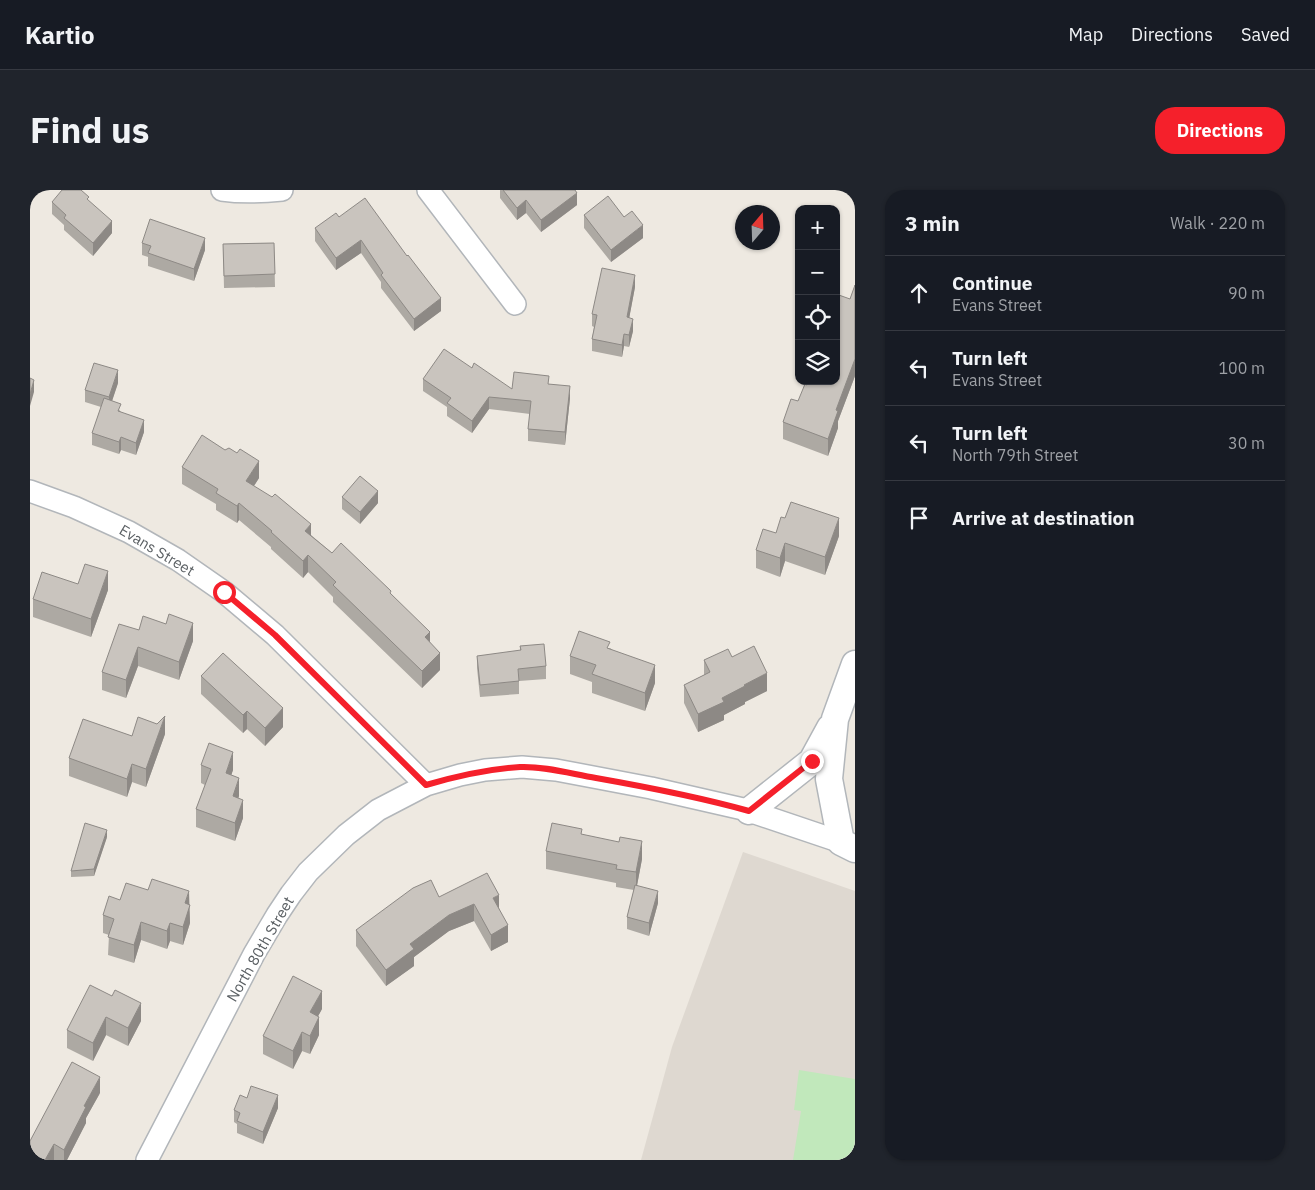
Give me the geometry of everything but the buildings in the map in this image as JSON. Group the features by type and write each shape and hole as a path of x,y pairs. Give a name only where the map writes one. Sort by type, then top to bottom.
{"street":[{"path":"222,190 262,192 282,190"},
{"path":"428,190 515,304"},
{"name":"Evans Street","path":"30,491 74,507 129,532 178,560 224,592 275,635 426,785"},
{"path":"749,811 812,761 835,719 855,664"},
{"path":"835,719 829,779 848,845"},
{"path":"426,785 485,770 522,767 556,770 651,788 749,811 848,845"},
{"name":"North 80th Street","path":"147,1160 254,954 291,894 308,872 346,835 378,810 426,785"}],"shaded area":[{"path":"743,852 855,891 855,1160 641,1160 672,1047"}],"green space":[{"path":"799,1070 855,1079 855,1160 793,1160 801,1111 794,1110"}],"route":[{"path":"224,592 275,635 426,785 485,770 522,767 556,770 651,788 749,811 812,761"}]}
